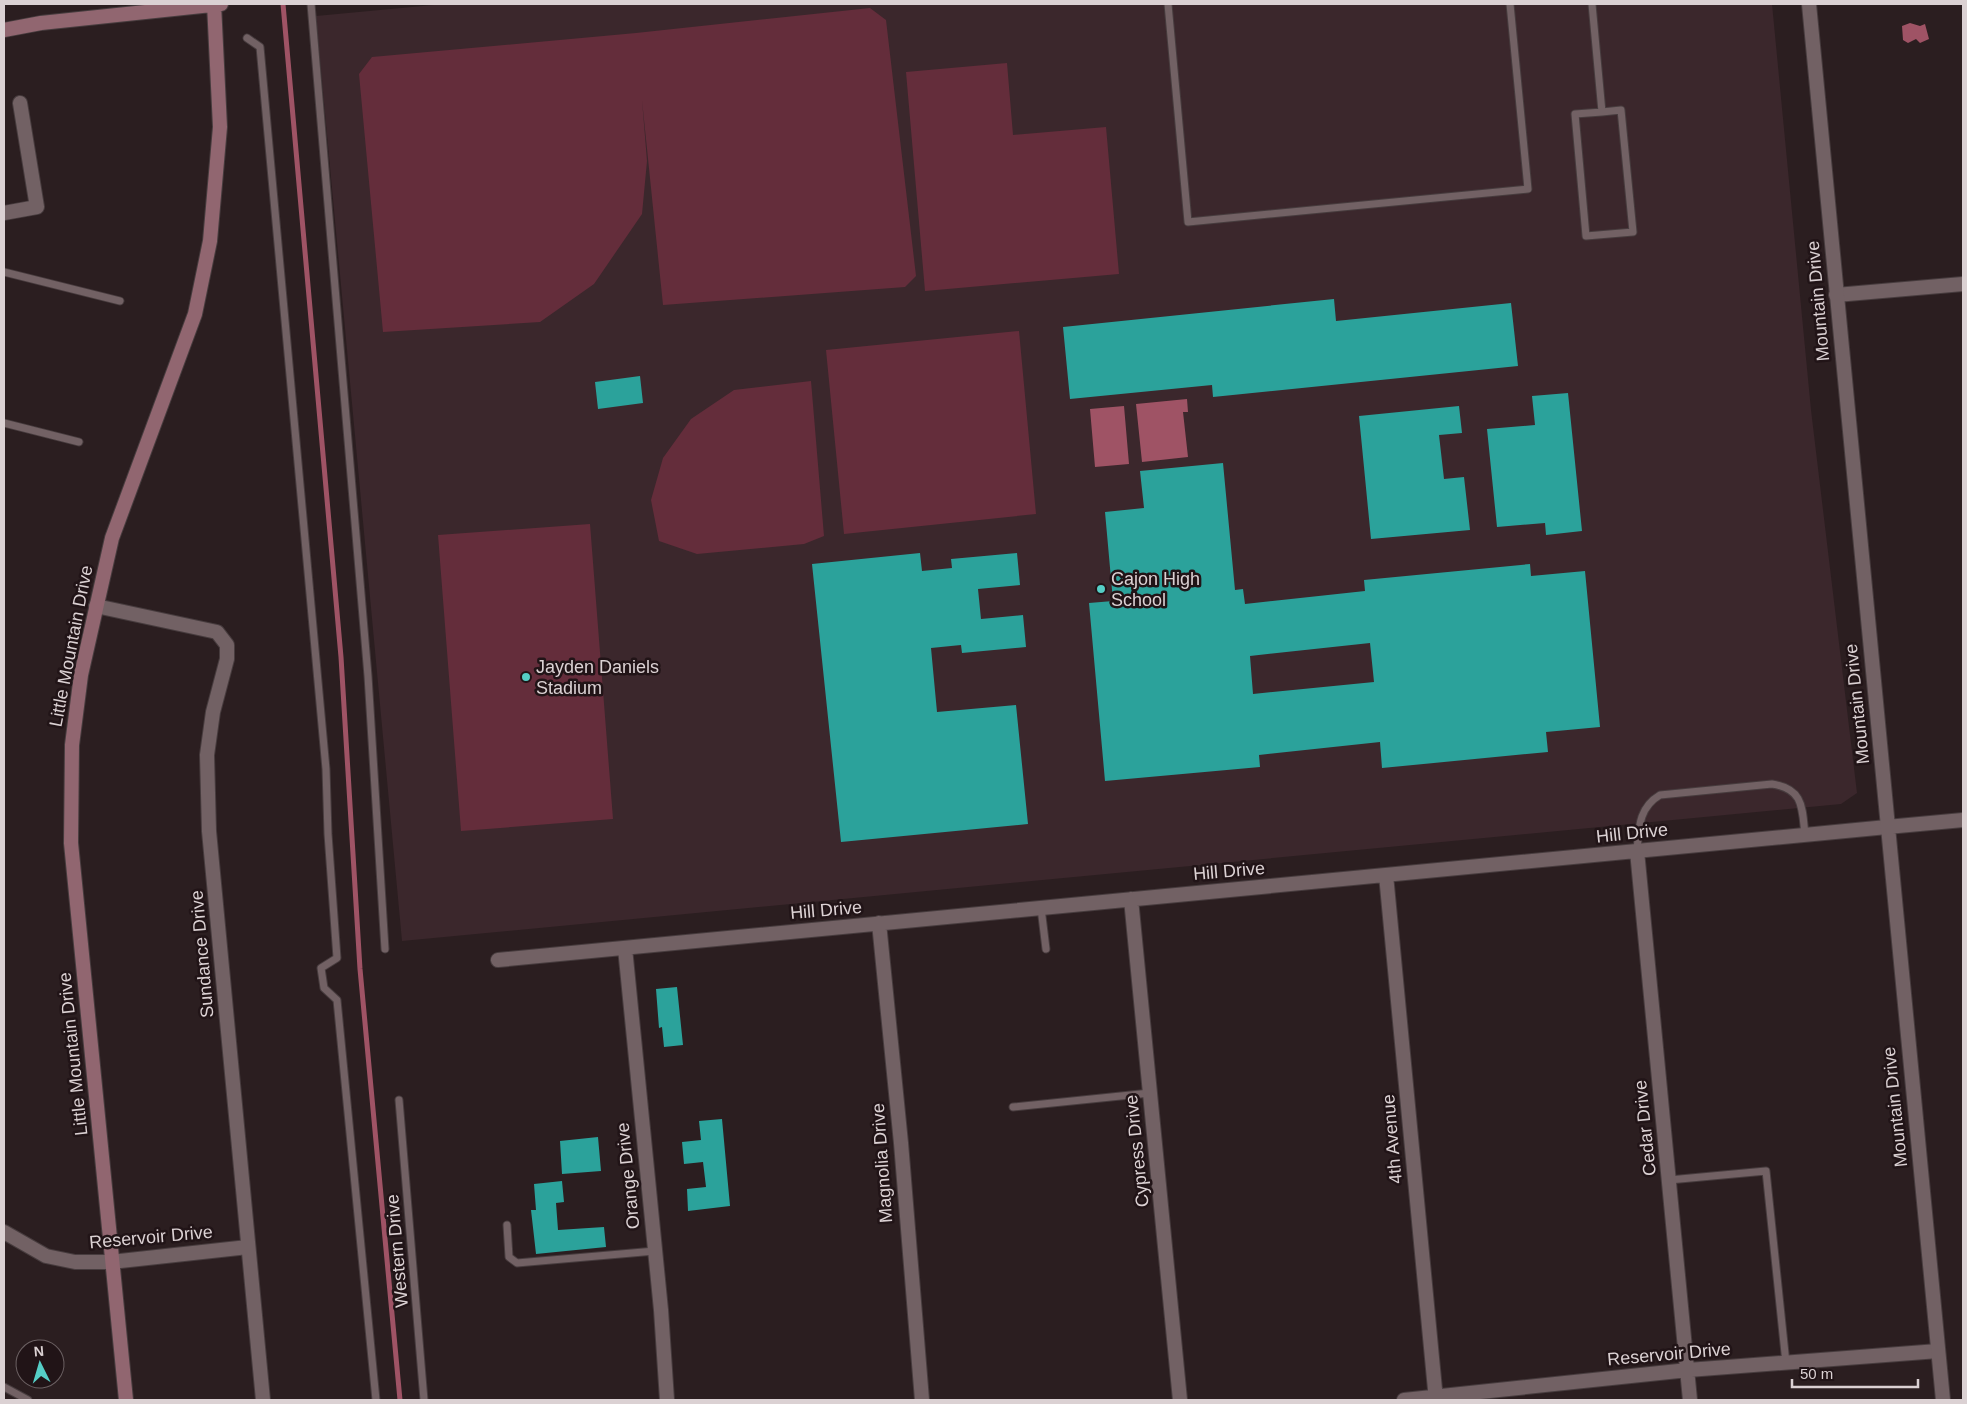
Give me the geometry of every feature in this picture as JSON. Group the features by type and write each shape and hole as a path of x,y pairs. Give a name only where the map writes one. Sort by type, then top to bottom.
{"main road":[{"name":"Little Mountain Drive","path":"126,1400 71,844 72,745 81,676 112,538 196,314 208,250 220,127 214,4"},
{"path":"4,30 42,23 221,4"}],"street":[{"name":"Mountain Drive","path":"1808,4 1943,1400"},
{"path":"4,213 37,207 20,103"},
{"path":"1836,295 1963,284"},
{"name":"Sundance Drive","path":"96,606 217,632 227,645 227,659 214,712 207,755 209,831 263,1400"},
{"name":"Hill Drive","path":"498,960 1963,820"},
{"name":"Cedar Drive","path":"1637,851 1690,1400"},
{"name":"4th Avenue","path":"1386,875 1436,1399"},
{"name":"Cypress Drive","path":"1131,899 1180,1400"},
{"name":"Magnolia Drive","path":"879,924 901,1143 922,1400"},
{"name":"Orange Drive","path":"625,948 655,1250 667,1400"},
{"name":"Reservoir Drive","path":"4,1232 46,1256 76,1262 112,1262 248,1247"},
{"name":"Reservoir Drive","path":"1404,1400 1436,1399 1688,1370 1938,1351"}],"lane":[{"path":"311,4 368,676 385,949"},
{"path":"1168,4 1188,222 1528,189 1510,4"},
{"path":"1592,4 1602,112"},
{"path":"247,38 260,48 326,768 328,834 337,958 321,968 324,988 337,1000 376,1400"},
{"path":"1621,110 1633,232 1586,236 1575,114 1602,112 1621,110"},
{"path":"4,272 120,301"},
{"path":"4,423 80,442"},
{"path":"1637,851 1640,818 1650,801 1660,795 1772,784 1785,786 1793,791 1801,805 1805,835"},
{"path":"1041,908 1046,949"},
{"path":"1013,1107 1150,1093"},
{"name":"Western Drive","path":"399,1100 424,1400"},
{"path":"1669,1180 1766,1171 1786,1362"},
{"path":"507,1225 509,1257 517,1263 655,1250"},
{"path":"4,1387 20,1398 28,1400"}],"shaded area":[{"name":"Cajon High School","path":"444,4 1772,4 1811,410 1857,793 1841,804 402,941 316,16"},
{"path":"870,8 886,20 916,276 905,287 663,305 642,100 647,161 642,214 594,284 540,322 383,332 359,74 372,57 636,33"},
{"path":"1910,23 1920,26 1925,24 1929,39 1920,43 1916,39 1908,43 1903,40 1902,26"},
{"path":"1007,63 1013,135 1106,127 1119,274 925,291 906,72"},
{"path":"1019,331 1036,514 844,534 826,350"},
{"path":"811,381 824,536 804,544 697,554 659,541 651,500 663,458 691,419 734,390"},
{"path":"1187,399 1188,412 1183,412 1188,457 1142,462 1136,404"},
{"path":"1124,406 1129,464 1095,467 1090,409"},
{"name":"Jayden Daniels Stadium","path":"590,524 613,819 461,831 438,535"}],"building":[{"path":"1334,299 1336,321 1511,303 1518,366 1213,397 1212,385 1070,399 1063,327"},
{"path":"640,376 643,403 598,409 595,382"},
{"path":"1568,393 1582,531 1546,535 1545,523 1497,527 1487,429 1535,425 1532,396"},
{"path":"1459,406 1462,433 1439,435 1444,479 1464,477 1470,530 1371,539 1359,416"},
{"path":"1223,463 1235,590 1243,589 1245,604 1365,591 1364,580 1530,564 1531,576 1585,571 1600,727 1546,732 1548,752 1382,768 1380,742 1259,755 1260,767 1105,781 1089,603 1113,601 1105,512 1144,508 1140,471","holes":["1370,643 1374,682 1253,694 1250,656"]},
{"path":"920,553 922,571 952,568 951,559 1017,553 1020,585 978,589 981,619 1023,615 1026,647 962,653 961,645 931,648 937,712 1016,705 1028,824 841,842 812,564"},
{"path":"677,987 683,1045 664,1047 662,1027 659,1028 656,989"},
{"path":"722,1119 730,1206 688,1211 687,1189 706,1187 703,1162 684,1164 682,1142 701,1140 699,1121"},
{"path":"598,1137 601,1171 562,1174 560,1141"},
{"path":"562,1181 564,1202 556,1203 558,1230 604,1227 606,1247 536,1254 531,1210 536,1210 534,1184"}],"waterway":[{"path":"283,4 341,657 360,969 400,1400"}],"place":[{"name":"Cajon High School","path":"1101,589"},
{"name":"Jayden Daniels Stadium","path":"526,677"}]}
